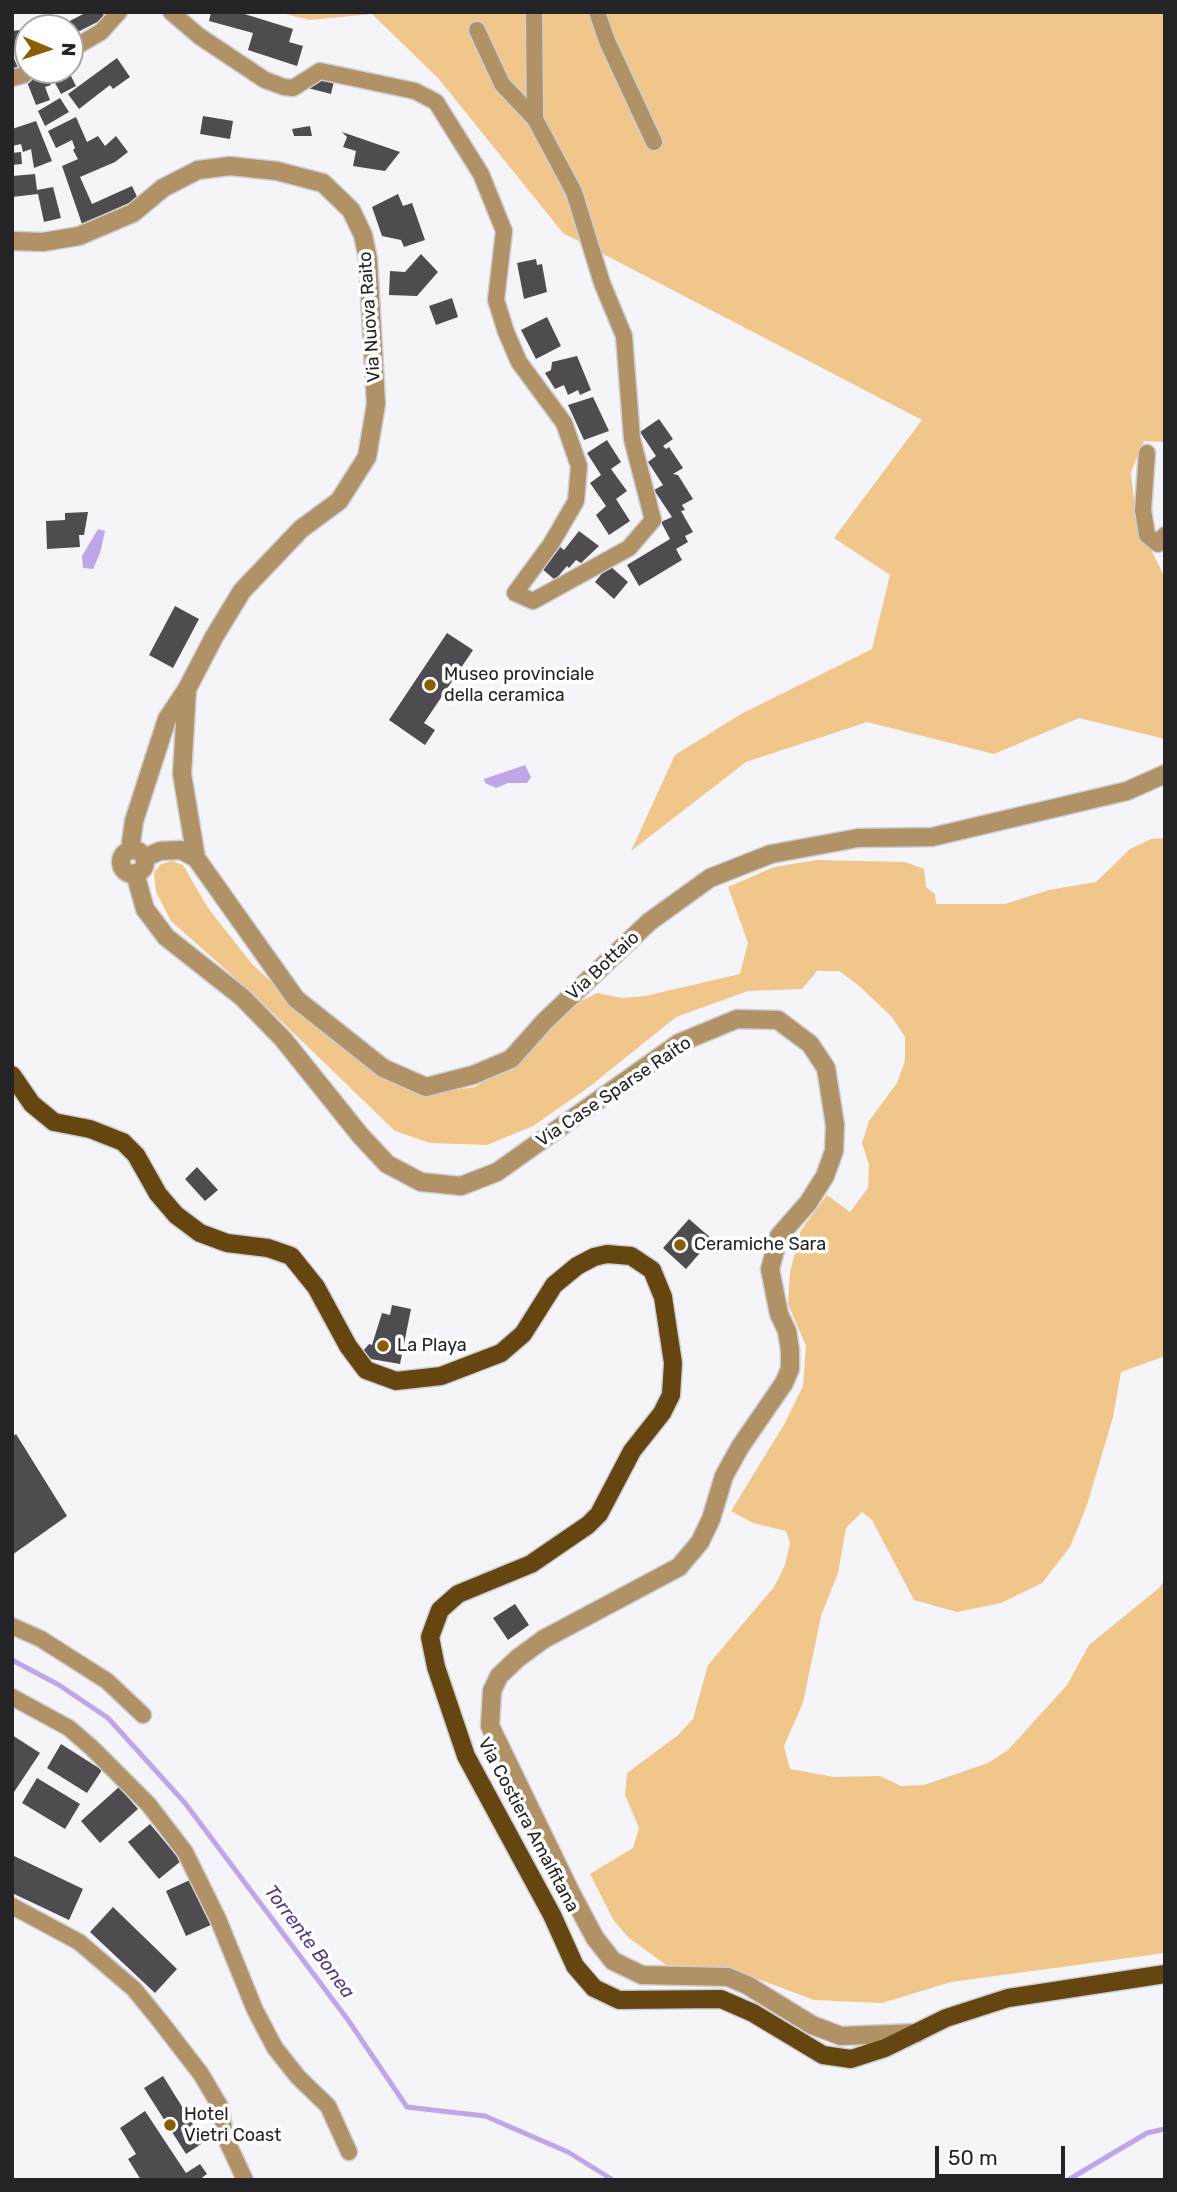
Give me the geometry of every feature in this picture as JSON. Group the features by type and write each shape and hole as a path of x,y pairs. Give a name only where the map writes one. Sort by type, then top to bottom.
{"main road":[{"name":"Via Costiera Amalfitana","path":"12,1075 44,1116 64,1126 90,1129 123,1142 136,1155 158,1194 176,1215 200,1233 227,1244 268,1248 290,1256 304,1269 348,1346 366,1370 396,1381 441,1376 501,1353 523,1334 554,1285 594,1256 631,1256 652,1270 663,1297 673,1363 667,1404 632,1451 599,1514 588,1525 554,1552 503,1578 468,1588 440,1610 430,1637 452,1718 466,1756 525,1863 575,1966 594,1988 620,2000 721,1999 753,2013 807,2048 840,2058 864,2057 946,2018 1008,1998 1165,1974"}],"street":[{"path":"84,42 101,32 119,12"},
{"path":"171,12 199,36 265,80 284,87 293,88 320,71 415,91 436,102 481,174 504,231 496,300 506,332 519,362 564,423 579,466 576,501 551,544 515,593 533,601 629,548 653,520 632,439 624,336 602,283 574,192 535,120 502,84 477,30"},
{"path":"534,12 535,120"},
{"path":"597,12 607,41 654,142"},
{"name":"Via Nuova Raito","path":"12,241 43,242 79,236 134,213 163,188 198,170 230,166 277,171 323,183 351,210 363,235 369,271 376,404 367,457 340,501 301,529 242,591 187,689"},
{"path":"1147,453 1143,510 1147,535 1158,544 1165,535"},
{"path":"187,689 182,774 196,858"},
{"name":"Via Case Sparse Raito","path":"187,689 167,719 134,821 136,860 145,909 166,937 242,997 275,1030 387,1164 421,1182 461,1186 497,1172 679,1043 737,1019 778,1020 810,1044 826,1068 835,1125 834,1151 825,1176 808,1203 779,1236 770,1269 790,1350 790,1369 784,1383 740,1447 724,1476 711,1519 700,1542 679,1567 544,1639 521,1656 499,1676 492,1691 490,1726 577,1905 595,1938 613,1961 642,1975 728,1977 747,1985 812,2025 841,2036 917,2033"},
{"name":"Via Bottaio","path":"196,858 296,999 383,1069 426,1087 473,1075 511,1059 545,1021 649,922 710,878 771,854 858,838 932,837 1127,791 1165,774"},
{"path":"136,860 160,851 181,850 196,858"},
{"path":"12,1626 41,1639 90,1669 143,1715"},
{"path":"12,1697 37,1707 69,1728 92,1748 149,1805 185,1852 218,1919 255,2010 275,2048 298,2077 328,2106 349,2152"},
{"path":"12,1906 79,1942 134,1989 152,2010 201,2074 221,2108 225,2137 239,2174 245,2180"}],"shaded area":[{"path":"278,12 1165,12 1165,442 1144,441 1131,472 1136,519 1165,578 1165,739 1079,718 994,754 867,722 746,762 631,851 675,755 741,714 872,649 890,575 834,538 922,420 563,233 438,78 372,14 309,20"},
{"path":"98,529 105,531 100,553 93,569 83,568 82,556"},
{"path":"525,765 531,777 527,783 508,783 496,788 485,783 484,779"},
{"path":"1165,838 1165,1356 1121,1372 1113,1417 1087,1505 1070,1547 1042,1583 1001,1603 957,1612 914,1600 872,1520 862,1512 846,1528 838,1573 821,1616 803,1703 784,1746 790,1769 834,1777 880,1776 901,1786 924,1785 988,1763 1008,1750 1067,1685 1089,1645 1159,1588 1165,1580 1165,1953 951,1982 882,2003 814,2000 734,1970 666,1965 629,1938 614,1921 590,1874 633,1848 639,1828 625,1795 627,1773 677,1736 693,1719 708,1665 774,1587 785,1565 790,1543 786,1531 753,1523 731,1511 785,1423 803,1386 806,1346 788,1304 790,1272 801,1230 827,1195 850,1212 868,1188 869,1165 862,1143 869,1121 897,1083 905,1061 905,1037 892,1017 858,985 839,971 817,971 802,989 748,991 676,1017 589,1087 533,1126 487,1145 430,1143 395,1131 251,992 171,921 156,892 154,872 161,864 172,861 183,865 208,908 252,964 302,1010 440,1092 475,1087 531,1048 577,1003 597,993 622,998 645,996 740,974 748,943 728,887 774,867 817,860 905,862 924,869 926,887 935,894 936,904 1005,904 1049,890 1096,882 1130,849 1151,839"}],"building":[{"path":"102,12 105,18 84,29 83,14"},
{"path":"211,12 238,12 293,29 289,42 303,46 297,66 248,50 253,33 209,21"},
{"path":"14,31 14,49 12,44"},
{"path":"12,54 14,72 12,73"},
{"path":"117,58 130,77 113,89 110,85 79,109 68,94"},
{"path":"320,78 334,81 331,94 304,87"},
{"path":"28,84 51,84 45,87 50,100 36,105"},
{"path":"56,84 75,84 76,86 61,94"},
{"path":"60,98 69,112 45,126 38,111"},
{"path":"203,116 233,121 230,139 200,134"},
{"path":"76,117 87,142 98,136 105,146 116,136 128,152 115,162 80,177 92,204 132,186 138,199 82,224 62,166 78,159 73,150 75,148 72,140 56,148 48,131"},
{"path":"36,121 52,161 34,168 31,149 23,152 21,144 12,146 12,129"},
{"path":"310,126 312,136 294,136 292,129"},
{"path":"342,132 400,152 385,171 353,166 356,151 343,147 347,137"},
{"path":"21,152 22,164 12,165 12,153"},
{"path":"35,174 37,190 53,187 61,218 44,222 38,194 12,197 12,176"},
{"path":"398,194 403,206 412,203 425,240 404,247 401,240 382,236 372,207"},
{"path":"421,254 438,272 417,296 389,295 390,271 405,272"},
{"path":"536,259 537,265 542,264 547,292 524,299 517,263"},
{"path":"452,298 458,317 436,325 429,306"},
{"path":"547,317 561,346 536,359 521,330"},
{"path":"577,356 591,390 580,395 578,390 568,395 564,385 555,389 545,373 551,370 552,362"},
{"path":"593,397 609,431 584,440 568,405"},
{"path":"659,419 673,439 663,446 666,449 669,447 683,468 673,474 678,475 693,499 682,505 685,510 681,511 693,532 685,536 688,542 676,549 682,560 639,586 627,565 670,539 661,522 672,517 654,490 663,485 648,462 656,456 640,432"},
{"path":"607,440 621,462 611,469 627,491 616,499 630,521 609,535 596,515 606,506 590,483 601,475 587,453"},
{"path":"88,512 84,535 79,535 80,547 47,549 46,521 65,520 65,513"},
{"path":"579,531 599,546 581,563 576,560 569,568 567,566 555,580 540,567 559,546 564,550"},
{"path":"609,565 628,582 614,599 595,582"},
{"path":"175,606 199,619 173,668 149,655"},
{"name":"Museo provinciale della ceramica","path":"447,633 473,650 424,723 435,730 425,745 389,720"},
{"path":"197,1167 218,1190 205,1201 185,1179"},
{"path":"689,1219 712,1239 686,1269 663,1248"},
{"path":"392,1305 411,1309 400,1364 371,1359 363,1351 369,1344 372,1345 382,1313 390,1315"},
{"path":"16,1434 67,1516 12,1555 12,1437"},
{"path":"515,1604 529,1625 508,1640 493,1618"},
{"path":"12,1735 40,1753 12,1795"},
{"path":"61,1744 102,1770 87,1793 47,1768"},
{"path":"37,1778 80,1804 65,1829 22,1803"},
{"path":"119,1787 138,1809 100,1843 81,1821"},
{"path":"150,1824 181,1861 159,1879 128,1842"},
{"path":"12,1855 83,1889 69,1920 12,1893"},
{"path":"192,1879 213,1924 186,1936 166,1891"},
{"path":"113,1907 177,1969 155,1993 90,1932"},
{"path":"163,2076 204,2142 186,2154 144,2088"},
{"path":"145,2111 186,2173 200,2164 207,2174 199,2180 141,2180 128,2159 136,2154 120,2128"}],"waterway":[{"name":"Torrente Bonea","path":"12,1660 59,1685 108,1718 185,1803 348,2020 407,2107 485,2116 568,2152 613,2180"},
{"name":"Torrente Bonea","path":"1068,2180 1147,2133 1165,2129"},
{"name":"Torrente Bonea","path":"993,2180 1001,2180"}],"place":[{"name":"Museo provinciale della ceramica","path":"430,685"},
{"name":"Ceramiche Sara","path":"680,1245"},
{"name":"La Playa","path":"383,1346"},
{"name":"Hotel Vietri Coast","path":"170,2125"}]}
